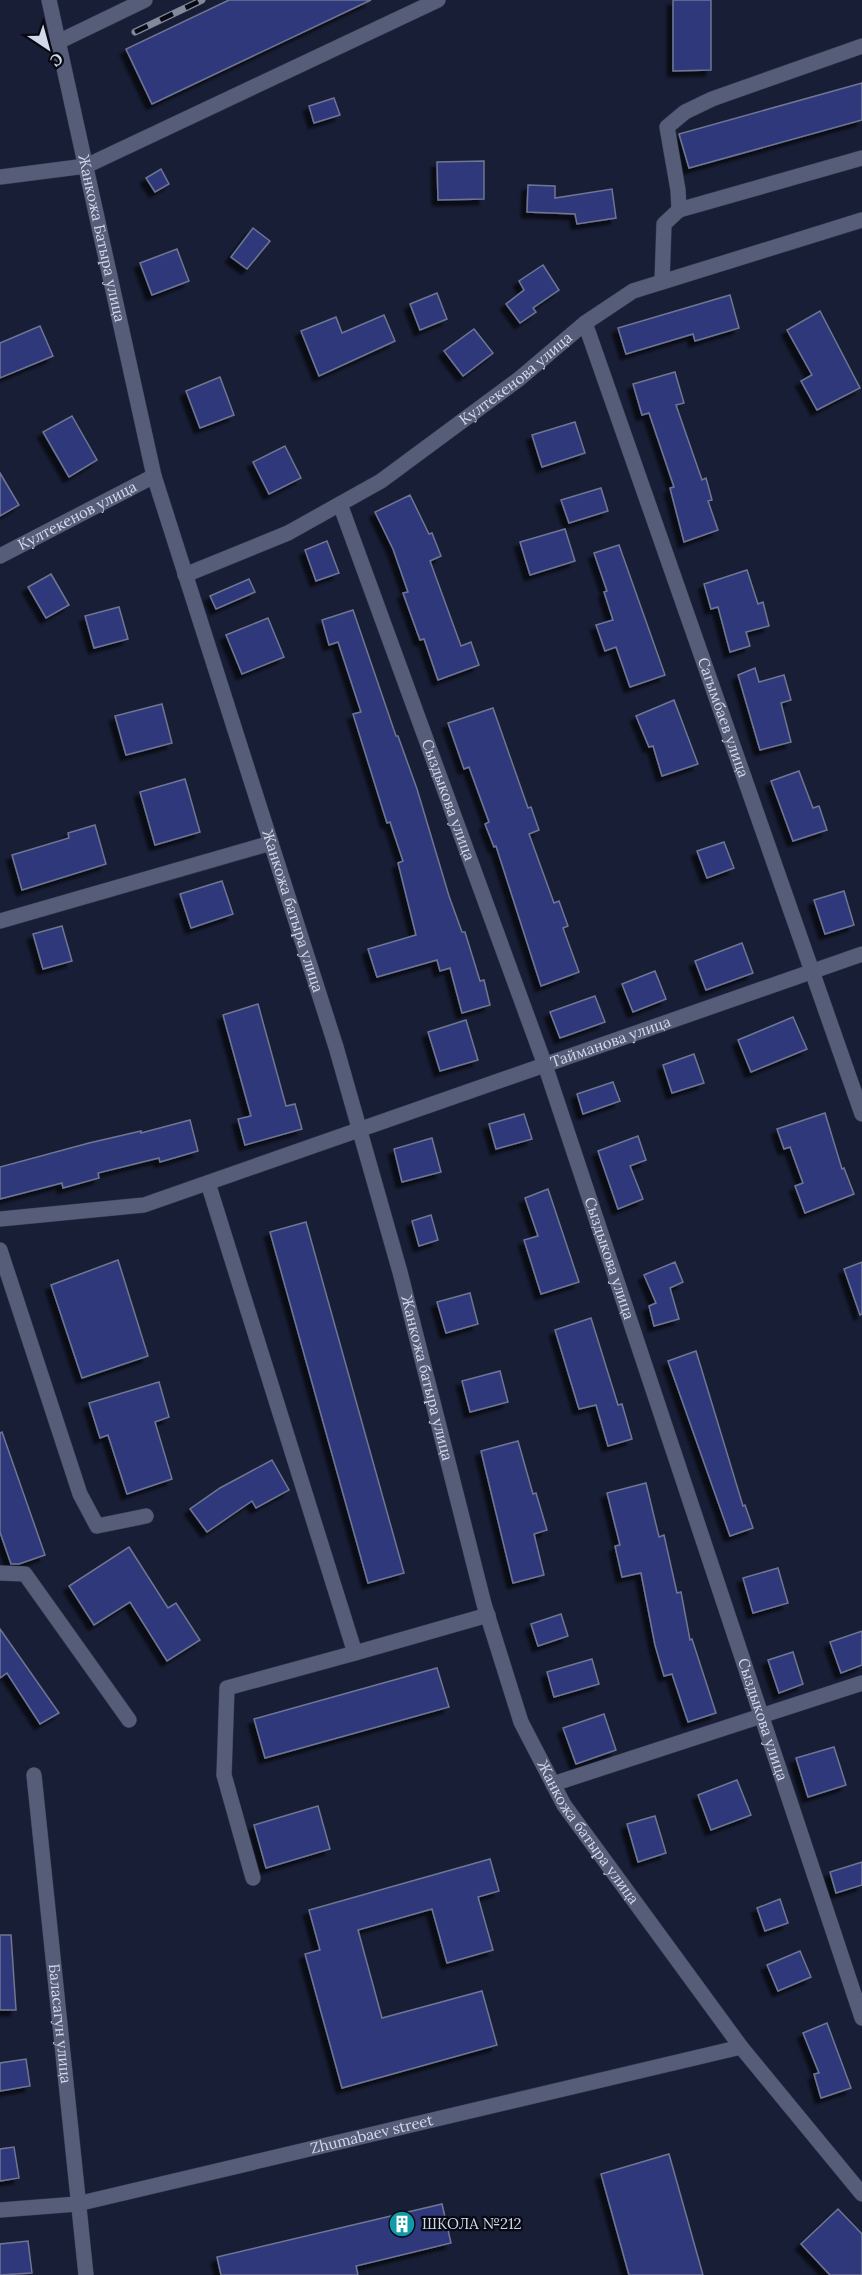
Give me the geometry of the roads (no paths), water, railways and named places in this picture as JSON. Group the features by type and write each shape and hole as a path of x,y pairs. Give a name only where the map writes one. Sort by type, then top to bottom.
{"street":[{"name":"Жанкожа Батыра улица","path":"49,0 154,476"},
{"path":"58,42 145,0"},
{"path":"0,177 86,166 438,0"},
{"path":"679,210 678,190 667,127 685,112 712,99 862,46"},
{"path":"662,282 664,224 679,210 862,158"},
{"name":"Култекенова улица","path":"185,574 288,532 381,481 519,380 585,323 633,291 862,220"},
{"name":"Сагымбаев улица","path":"585,323 862,1114"},
{"name":"Култекенов улица","path":"0,556 154,476"},
{"name":"Жанкожа батыра улица","path":"154,476 360,1129 400,1272 488,1615 521,1722 564,1805 741,2047 862,2194"},
{"name":"Сыздыкова улица","path":"340,504 545,1065 862,2018"},
{"path":"0,921 271,843"},
{"name":"Тайманова улица","path":"0,1219 19,1215 144,1205 862,954"},
{"path":"208,1183 355,1653"},
{"path":"0,1250 80,1494 97,1526 146,1516"},
{"path":"0,1573 25,1575 129,1720"},
{"path":"253,1878 224,1775 226,1688 488,1615"},
{"path":"553,1784 862,1683"},
{"name":"Баласагун улица","path":"34,1775 86,2275"},
{"name":"Zhumabaev street","path":"0,2210 77,2204 741,2047"}],"railway":[{"path":"135,32 202,0"}],"place":[{"name":"ШКОЛА №212","path":"402,2224"}]}
